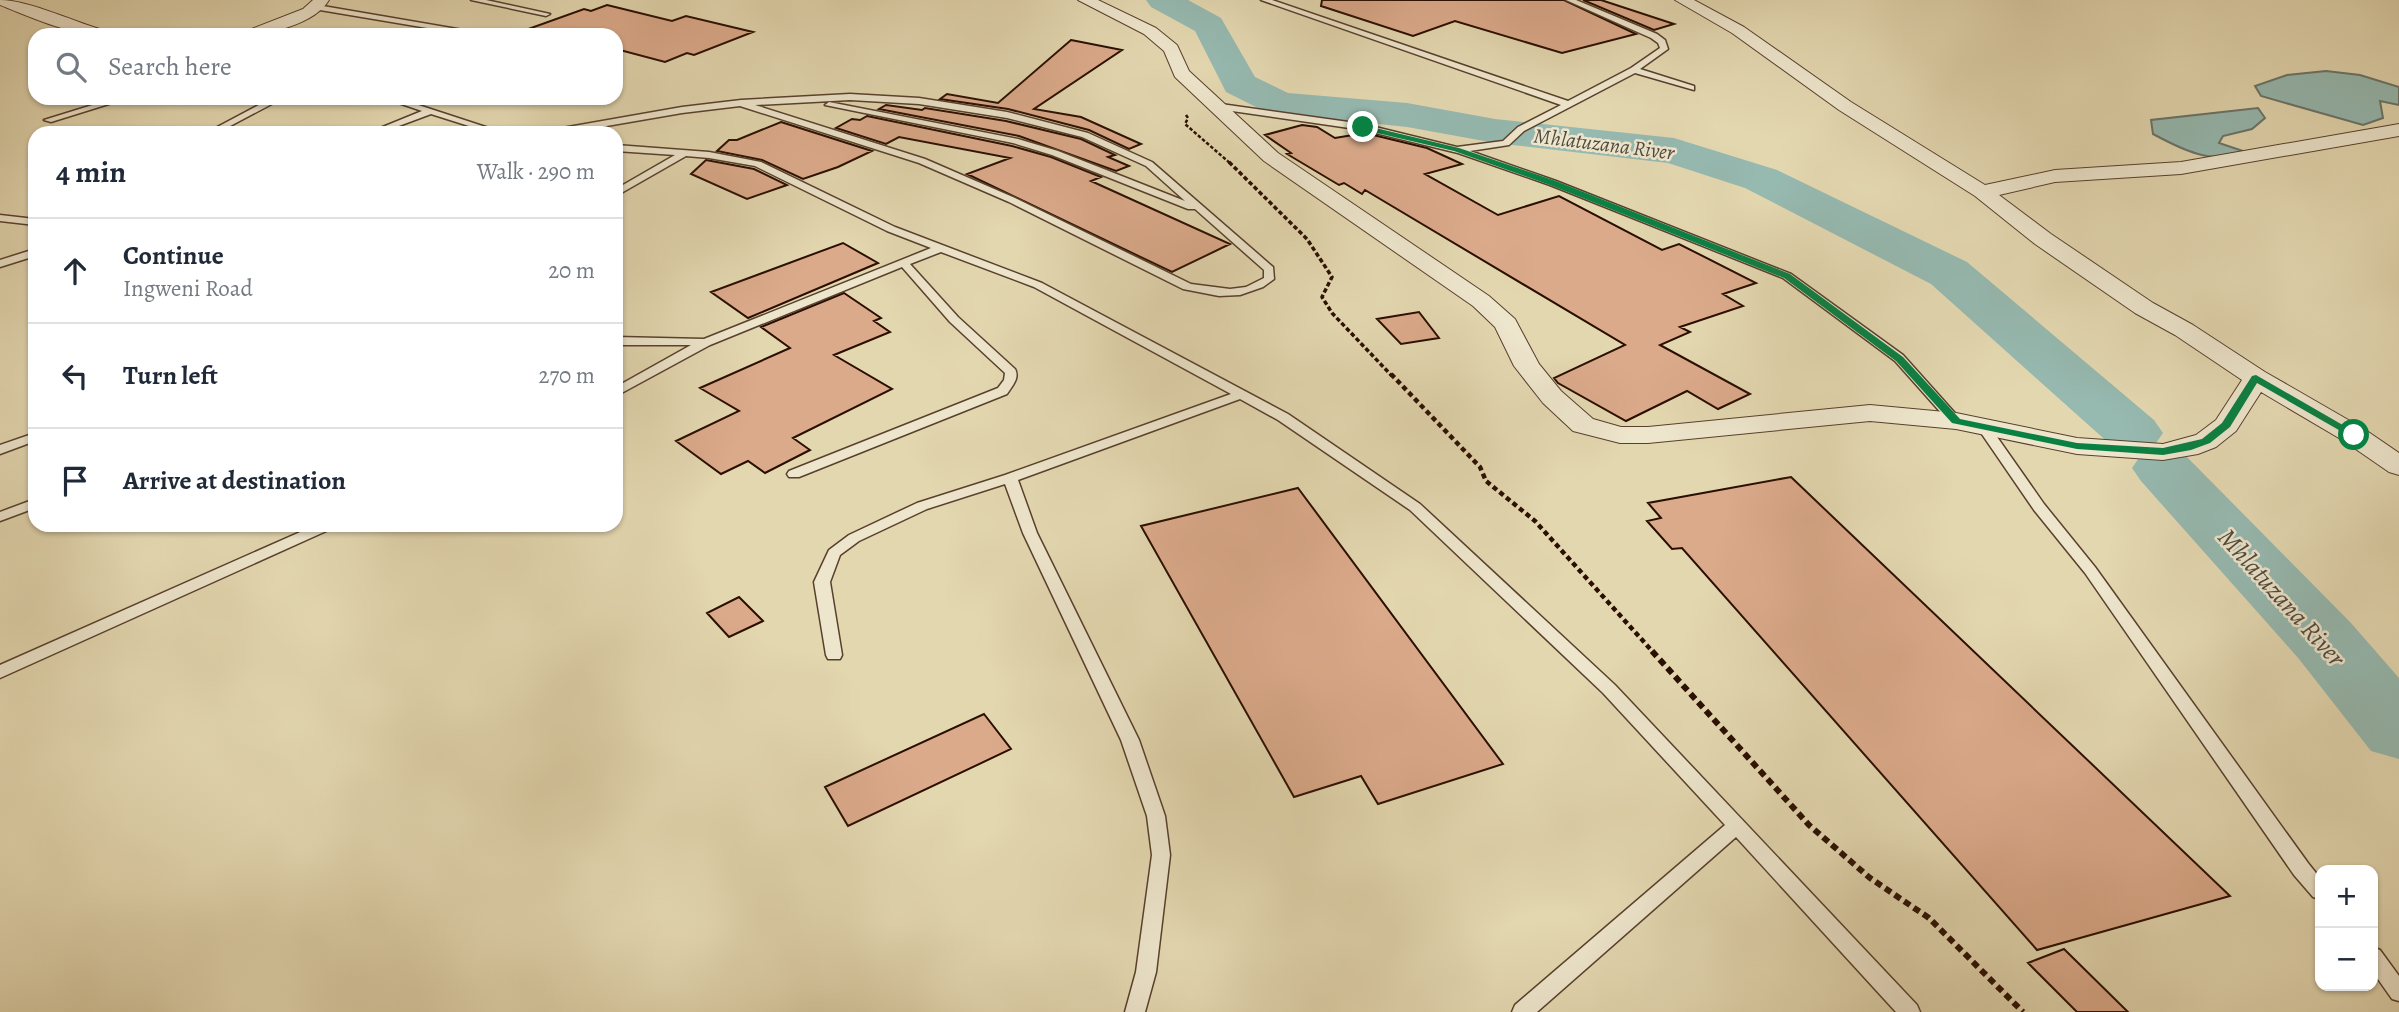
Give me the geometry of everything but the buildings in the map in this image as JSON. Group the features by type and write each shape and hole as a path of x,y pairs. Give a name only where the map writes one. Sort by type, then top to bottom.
{"street":[{"path":"0,0 75,28"},
{"path":"1086,0 1150,31 1171,49 1181,73 1213,106 1271,157 1481,301 1506,324 1527,366 1552,397 1583,425 1620,435 1648,435 1870,413 1969,424 2077,446 2163,452 2188,448 2206,441 2226,425 2256,378"},
{"path":"1683,0 1738,30 1865,119 1982,192 2043,239 2144,308 2354,435 2399,466"},
{"path":"266,28 319,4"},
{"path":"1982,192 2055,176 2181,168 2399,130"}],"lane":[{"path":"475,0 546,15"},
{"path":"1265,0 1567,104"},
{"path":"1457,150 1506,143 1521,129 1634,71 1664,49 1662,42 1642,30 1570,0"},
{"path":"319,4 442,28"},
{"path":"1634,71 1690,88"},
{"path":"590,126 741,103 850,97 919,101 1007,115 1058,127 1105,143 1149,164 1269,270 1269,279 1258,287 1241,293 1215,293 1186,286 1012,200 922,161 741,103"},
{"path":"798,100 916,120 1016,141 1066,157 1203,212"},
{"path":"48,120 100,105"},
{"path":"224,126 265,105"},
{"path":"411,105 478,126"},
{"path":"1213,106 1374,129 1457,150 1553,183 1787,276 1899,359 1969,424 2090,570 2315,885"},
{"path":"396,126 417,120 431,111"},
{"path":"623,148 686,152 758,164 891,229 1038,285 1283,417 1415,507 1608,689 1910,1012"},
{"path":"623,189 686,152"},
{"path":"0,218 28,221"},
{"path":"623,388 706,342 940,248"},
{"path":"0,264 28,255"},
{"path":"794,474 1003,391 1010,380 1011,372 945,314 903,262"},
{"path":"623,341 706,342"},
{"path":"834,655 822,582 834,553 855,538 922,506 1010,478 1242,394"},
{"path":"0,450 28,440"},
{"path":"1010,478 1030,533 1130,740 1156,816 1161,855 1146,972 1135,1012"},
{"path":"0,517 28,506"},
{"path":"0,672 312,532"},
{"path":"1522,1012 1736,826"},
{"path":"2378,963 2399,992"}],"path":[{"path":"1181,73 1167,90 1188,118 1185,124 1276,206 1326,261 1332,277 1322,297 1332,313 1480,467 1486,481 1535,521 1809,825 1870,877 1929,918 2023,1012"}],"water":[{"path":"2326,71 2360,75 2399,87 2399,105 2380,101 2383,118 2363,125 2261,96 2255,86 2287,75"},
{"path":"2258,108 2265,118 2252,129 2223,136 2219,143 2243,151 2232,155 2221,157 2197,154 2153,134 2151,120"}],"waterway":[{"name":"Mhlatuzana River","path":"1163,0 1209,25 1240,84 1280,104 1407,115 1495,131 1674,151 1761,179 1949,273 2133,433"},
{"name":"Mhlatuzana River","path":"2163,468 2325,641 2399,730"}],"route":[{"path":"1363,127 1457,150 1553,183 1787,276 1899,359 1956,421 2077,446 2163,452 2188,448 2206,441 2226,425 2256,378 2354,435"}]}
